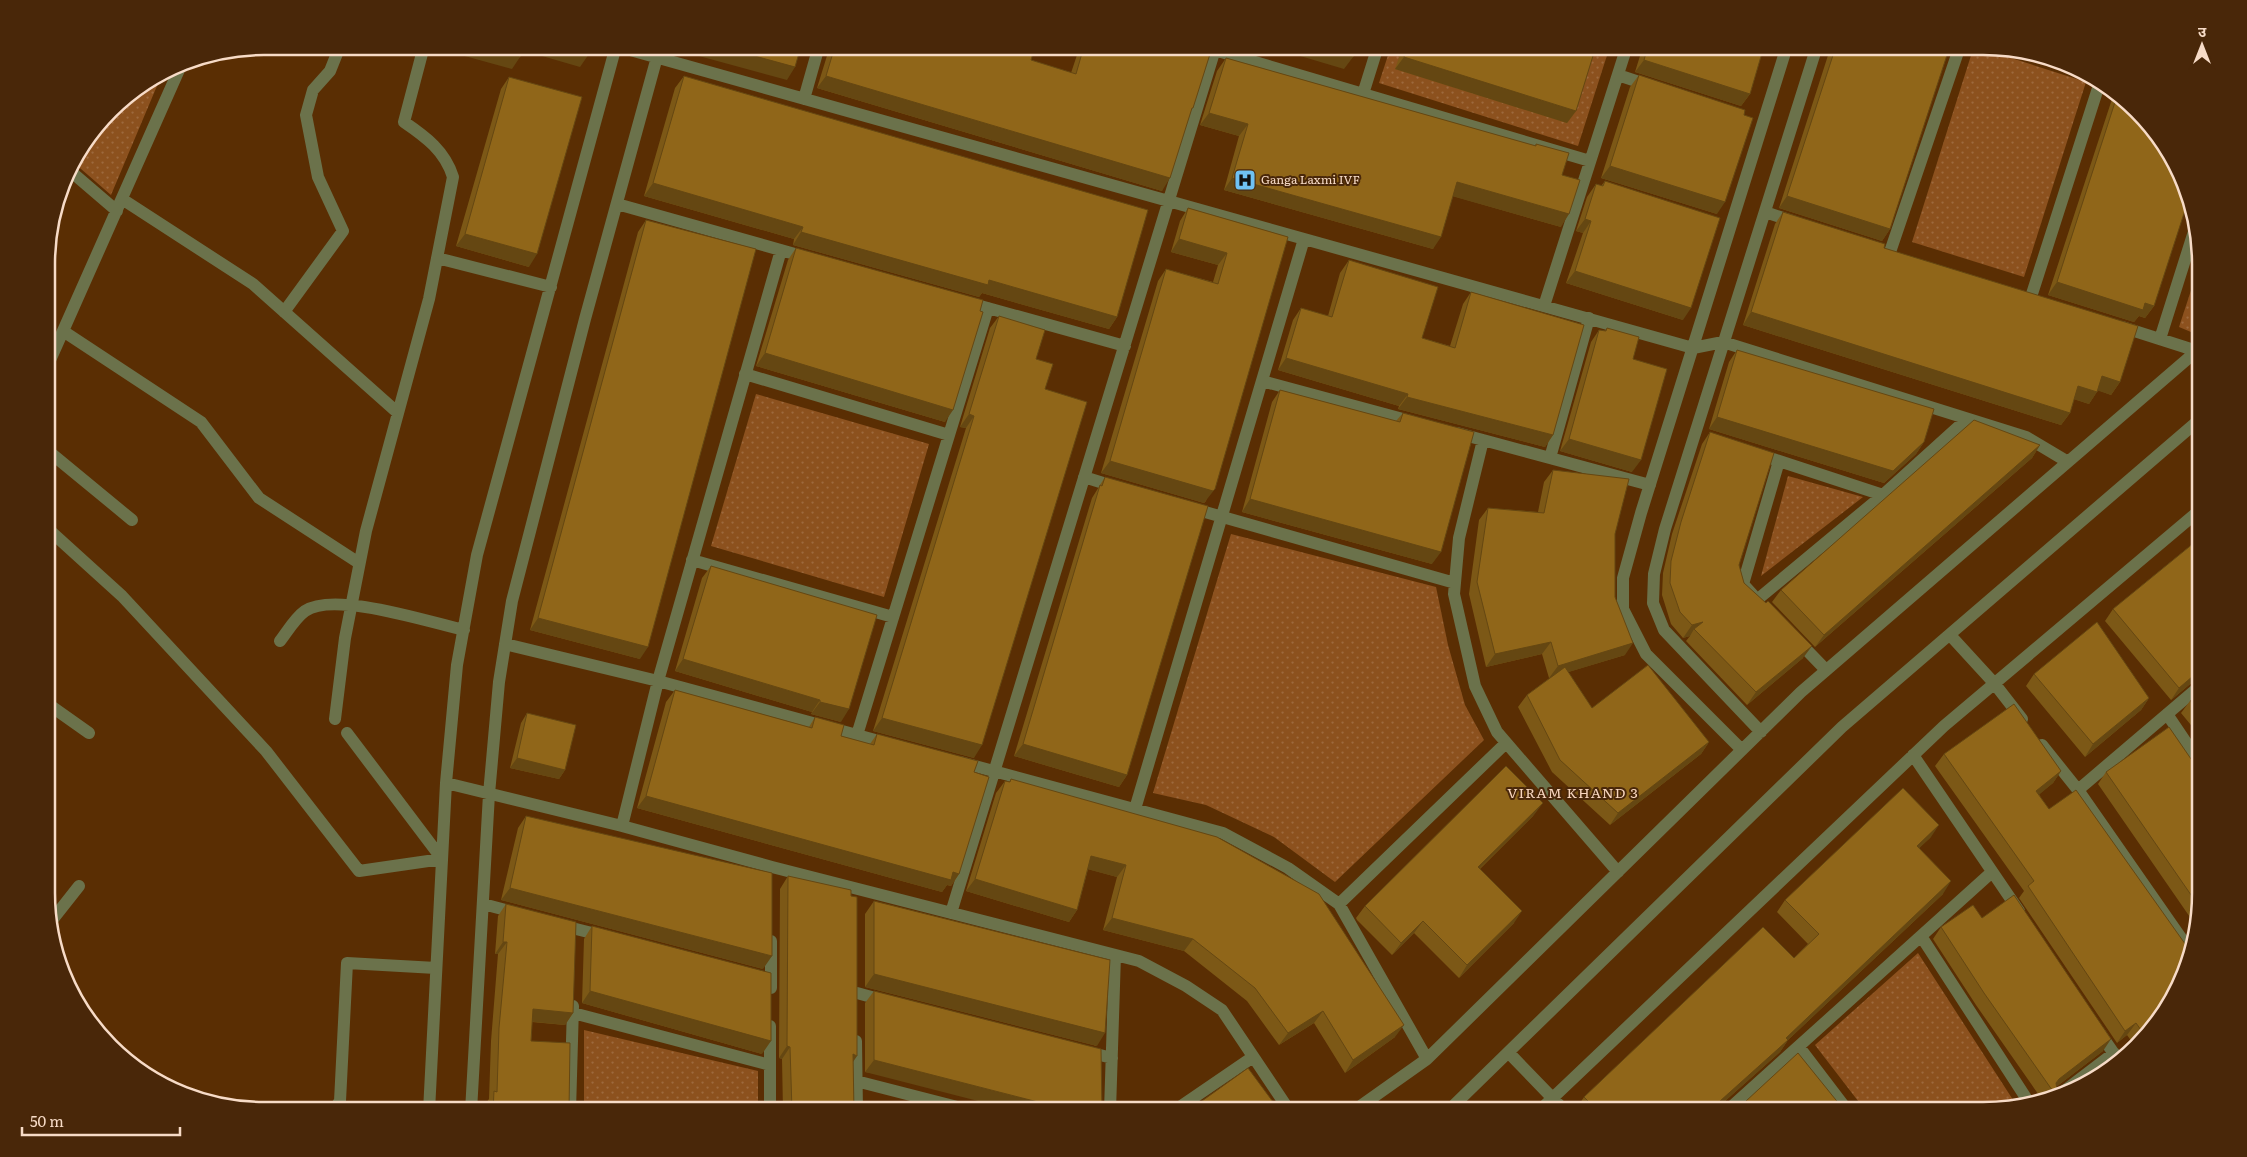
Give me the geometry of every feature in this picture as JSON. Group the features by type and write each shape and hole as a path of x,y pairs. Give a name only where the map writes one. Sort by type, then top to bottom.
{"street":[{"path":"284,312 343,232 318,177 306,115 313,90 330,71 336,55"},
{"path":"336,719 344,638 359,563 429,299 453,177 449,163 429,139 404,122 422,55"},
{"path":"429,1102 446,783 457,665 477,555 614,55"},
{"path":"472,1102 489,794 499,682 514,591 657,55"},
{"path":"667,55 804,99 1693,348 1723,342 2026,437 2068,462"},
{"path":"804,99 816,55"},
{"path":"951,913 1213,55"},
{"path":"1238,55 1590,161"},
{"path":"1363,94 1375,55"},
{"path":"1544,306 1588,182 1590,161 1624,55"},
{"path":"1742,750 1646,654 1623,609 1623,578 1693,348 1726,226 1759,120 1784,55"},
{"path":"1761,732 1664,630 1653,603 1654,574 1663,538 1699,435 1723,342 1814,55"},
{"path":"1890,252 1957,55"},
{"path":"55,350 177,75"},
{"path":"1618,75 1663,90"},
{"path":"2031,297 2098,89"},
{"path":"75,175 117,211"},
{"path":"122,199 253,284 398,413"},
{"path":"617,204 818,260"},
{"path":"1764,212 1809,226"},
{"path":"1135,809 1304,239"},
{"path":"2160,339 2191,242"},
{"path":"622,826 658,681 781,250"},
{"path":"437,258 551,287"},
{"path":"950,297 1125,346"},
{"path":"856,735 988,308"},
{"path":"1550,458 1589,318"},
{"path":"2114,324 2192,348"},
{"path":"63,332 201,422 259,498 359,563"},
{"path":"1366,1102 1427,1059 1826,670 2192,355"},
{"path":"745,374 949,435"},
{"path":"1262,381 1425,425"},
{"path":"1779,461 1743,584 1761,603 1967,419"},
{"path":"1457,1102 1842,727 2192,426"},
{"path":"1444,430 1650,485"},
{"path":"1483,440 1458,538 1454,594 1475,686 1497,732 1618,872"},
{"path":"1760,455 1883,495"},
{"path":"55,457 132,520"},
{"path":"1084,478 1130,490"},
{"path":"1176,504 1455,583"},
{"path":"1549,1102 1913,755 1994,683 2192,517"},
{"path":"55,535 122,596 266,751 359,870 442,859"},
{"path":"692,560 893,617"},
{"path":"280,641 305,611 322,606 351,604 464,630"},
{"path":"1785,628 1826,670"},
{"path":"1950,635 1994,683 2078,790 2186,944"},
{"path":"505,644 658,681 903,747"},
{"path":"2078,790 2192,693"},
{"path":"55,709 89,733"},
{"path":"2166,714 2192,751"},
{"path":"347,733 442,859"},
{"path":"1339,904 1506,743"},
{"path":"1913,755 2025,922"},
{"path":"949,759 1223,833 1288,868 1339,904 1427,1059"},
{"path":"446,783 622,826 772,871 857,893 951,913 1139,961 1186,986 1222,1010 1284,1102"},
{"path":"1737,1102 1992,872"},
{"path":"56,915 79,886"},
{"path":"483,904 529,916"},
{"path":"548,921 575,933 613,938"},
{"path":"771,932 766,978 771,998"},
{"path":"1921,936 2026,1097"},
{"path":"1110,1102 1115,954"},
{"path":"339,1102 347,963 436,968"},
{"path":"856,993 894,1003"},
{"path":"570,1102 573,995"},
{"path":"573,1013 770,1065"},
{"path":"770,1018 770,1102"},
{"path":"2092,1020 2115,1055"},
{"path":"856,1032 857,1102"},
{"path":"1799,1046 1840,1102"},
{"path":"1074,1049 1112,1058"},
{"path":"1508,1054 1555,1102"},
{"path":"1186,1102 1253,1057"},
{"path":"856,1081 938,1102"}],"shaded area":[{"path":"1388,55 1607,55 1578,146 1379,83"},
{"path":"1971,55 2007,57 2086,82 2024,277 1912,242"},
{"path":"158,84 111,195 79,167 90,148 116,116 137,98"},
{"path":"2192,287 2192,331 2179,327"},
{"path":"756,394 929,444 884,597 711,546"},
{"path":"1788,476 1863,497 1761,576"},
{"path":"1231,534 1436,587 1448,645 1465,705 1484,740 1335,882 1274,837 1206,805 1153,793"},
{"path":"1918,953 2013,1100 1996,1102 1859,1102 1815,1045"},
{"path":"584,1030 758,1071 758,1102 584,1102"}],"building":[{"path":"751,55 798,55 795,67"},
{"path":"832,55 1032,55 1031,60 1076,74 1081,55 1210,55 1170,178 826,76"},
{"path":"1405,55 1593,55 1576,111 1404,57"},
{"path":"1645,55 1761,55 1750,94 1644,60"},
{"path":"1833,55 1947,55 1890,229 1787,196"},
{"path":"1226,58 1536,146 1536,144 1569,153 1562,175 1580,180 1569,214 1457,182 1441,237 1232,178 1248,124 1209,113"},
{"path":"1639,75 1745,110 1744,115 1753,118 1725,202 1610,166"},
{"path":"684,76 1148,210 1117,317 989,280 988,285 801,232 803,227 653,183"},
{"path":"509,77 582,97 537,254 465,234"},
{"path":"2115,102 2131,116 2157,148 2176,184 2185,210 2154,306 2145,303 2143,310 2057,282"},
{"path":"1605,181 1720,218 1691,308 1575,271 1591,221 1585,219 1596,184 1603,186"},
{"path":"1188,208 1288,237 1213,491 1110,461 1166,269 1218,284 1227,253 1179,239"},
{"path":"1783,212 1885,244 1884,248 2138,326 2120,382 2102,376 2097,392 2078,386 2070,413 1751,312"},
{"path":"646,220 756,249 648,647 538,618"},
{"path":"796,248 983,300 980,311 983,312 953,410 765,353"},
{"path":"1349,260 1438,287 1422,338 1455,348 1471,292 1584,325 1553,435 1407,397 1408,394 1286,358 1301,308 1332,317"},
{"path":"999,316 1045,330 1036,359 1053,364 1045,389 1087,402 982,745 882,718 974,416 969,414"},
{"path":"1607,328 1639,337 1633,359 1667,369 1641,460 1569,439 1599,330 1606,331"},
{"path":"1737,350 1934,409 1924,442 1893,471 1717,417"},
{"path":"1280,390 1400,422 1403,413 1474,432 1441,552 1250,499"},
{"path":"1974,420 2040,445 1824,635 1781,590"},
{"path":"1710,432 1774,453 1739,565 1744,583 1766,603 1768,601 1812,646 1756,692 1694,629 1703,622 1692,625 1680,612 1670,583 1671,561 1681,522"},
{"path":"1553,470 1629,479 1615,534 1615,597 1633,643 1558,666 1551,642 1495,654 1477,582 1488,508 1544,513"},
{"path":"1105,477 1208,506 1127,775 1023,744 1100,485 1102,486"},
{"path":"2192,545 2192,677 2179,688 2113,609"},
{"path":"711,566 877,615 849,709 820,702 820,700 683,659"},
{"path":"2097,622 2149,698 2093,744 2034,674"},
{"path":"1648,665 1709,742 1618,813 1560,760 1527,695 1565,667 1592,708"},
{"path":"675,690 812,728 815,717 844,725 841,736 874,745 877,734 978,761 974,772 989,777 959,874 953,872 951,880 646,796"},
{"path":"2014,704 2061,771 2036,791 2049,809 2076,790 2186,945 2176,973 2164,997 2141,1030 2136,1023 2125,1031 2028,886 2034,881 1944,754"},
{"path":"527,713 576,725 565,770 517,758"},
{"path":"2169,727 2192,760 2192,896 2106,772"},
{"path":"1506,766 1543,803 1478,867 1522,911 1467,965 1423,921 1401,943 1365,906"},
{"path":"1011,779 1217,837 1319,894 1404,1025 1353,1060 1323,1011 1288,1033 1255,988 1193,939 1112,918 1126,865 1091,856 1077,910 975,879 1005,781 1010,782"},
{"path":"1903,788 1939,825 1917,846 1951,881 1786,1038 1788,1040 1719,1102 1589,1102 1584,1097 1763,927 1794,958 1819,934 1785,900"},
{"path":"526,816 772,873 772,956 510,888"},
{"path":"788,876 851,890 851,896 857,897 857,1056 853,1054 854,1102 792,1102 790,1047 787,1046"},
{"path":"2014,895 2111,1039 2059,1079 2056,1083 2057,1088 2052,1090 1984,993 1941,927 1973,905 1982,918"},
{"path":"874,901 1110,960 1105,1033 874,974"},
{"path":"506,904 576,922 573,1013 533,1009 531,1041 570,1043 569,1102 493,1102 494,1091 497,1092 499,1028 507,942 503,942"},
{"path":"592,926 771,973 771,1041 590,991"},
{"path":"874,991 1101,1049 1102,1102 1038,1102 874,1060"},
{"path":"1798,1053 1838,1102 1747,1102"},
{"path":"1248,1068 1273,1102 1201,1102"}],"place":[{"name":"Ganga Laxmi IVF","path":"1245,180"}],"district":[{"name":"VIRAM KHAND 3","path":"1573,793"}]}
